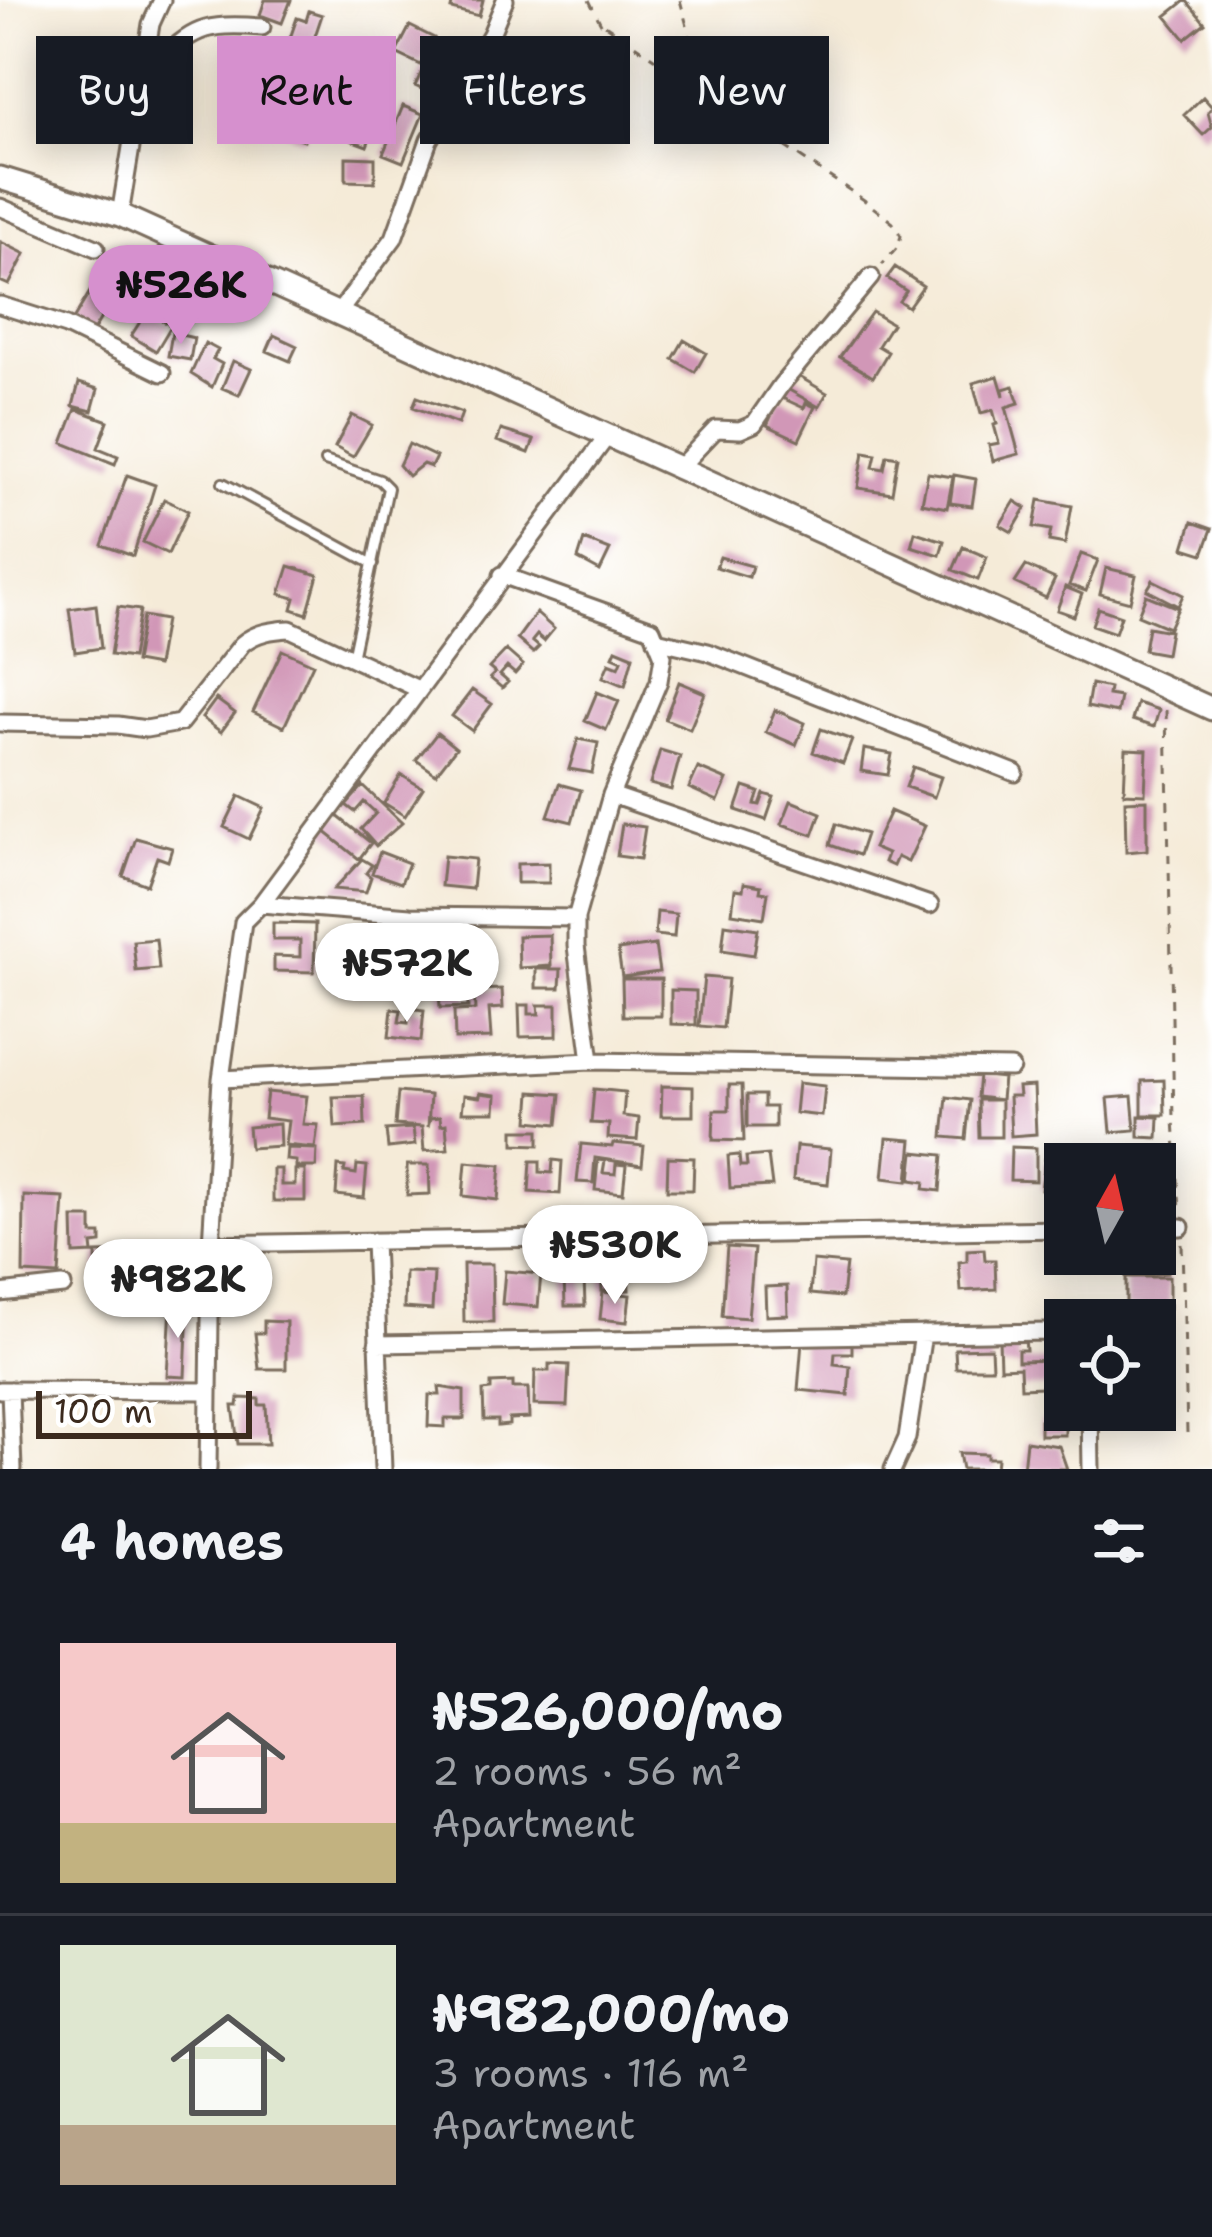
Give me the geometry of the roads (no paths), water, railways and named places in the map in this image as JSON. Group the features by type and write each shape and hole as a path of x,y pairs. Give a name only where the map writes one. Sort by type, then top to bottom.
{"main road":[{"path":"0,178 120,215 1212,709"}],"street":[{"path":"149,36 162,0"},
{"path":"337,315 394,238 429,140 491,34 505,0"},
{"path":"190,36 208,25 262,27"},
{"path":"120,215 131,144"},
{"path":"0,207 96,248"},
{"path":"677,470 716,429 740,430 754,424 871,277"},
{"path":"0,305 66,326 162,373"},
{"path":"208,1469 211,1244 221,1078 243,922 606,438"},
{"path":"502,574 652,629 663,656 658,681 611,795 576,918 591,1060"},
{"path":"0,723 118,724 146,729 180,723 242,644 275,630 290,629 418,689"},
{"path":"656,640 708,652 1015,773"},
{"path":"611,795 930,905"},
{"path":"261,904 410,916 576,918"},
{"path":"221,1078 591,1060 1011,1068"},
{"path":"1176,1227 1180,1227"},
{"path":"211,1244 1044,1229"},
{"path":"374,1241 382,1469"},
{"path":"0,1293 63,1286"},
{"path":"377,1344 1044,1332"},
{"path":"893,1469 907,1438 923,1334"},
{"path":"13,1469 5,1390 208,1390"},
{"path":"1090,1431 1090,1469"}],"lane":[{"path":"325,461 380,480 388,488 352,658"},
{"path":"223,483 373,564"}]}
